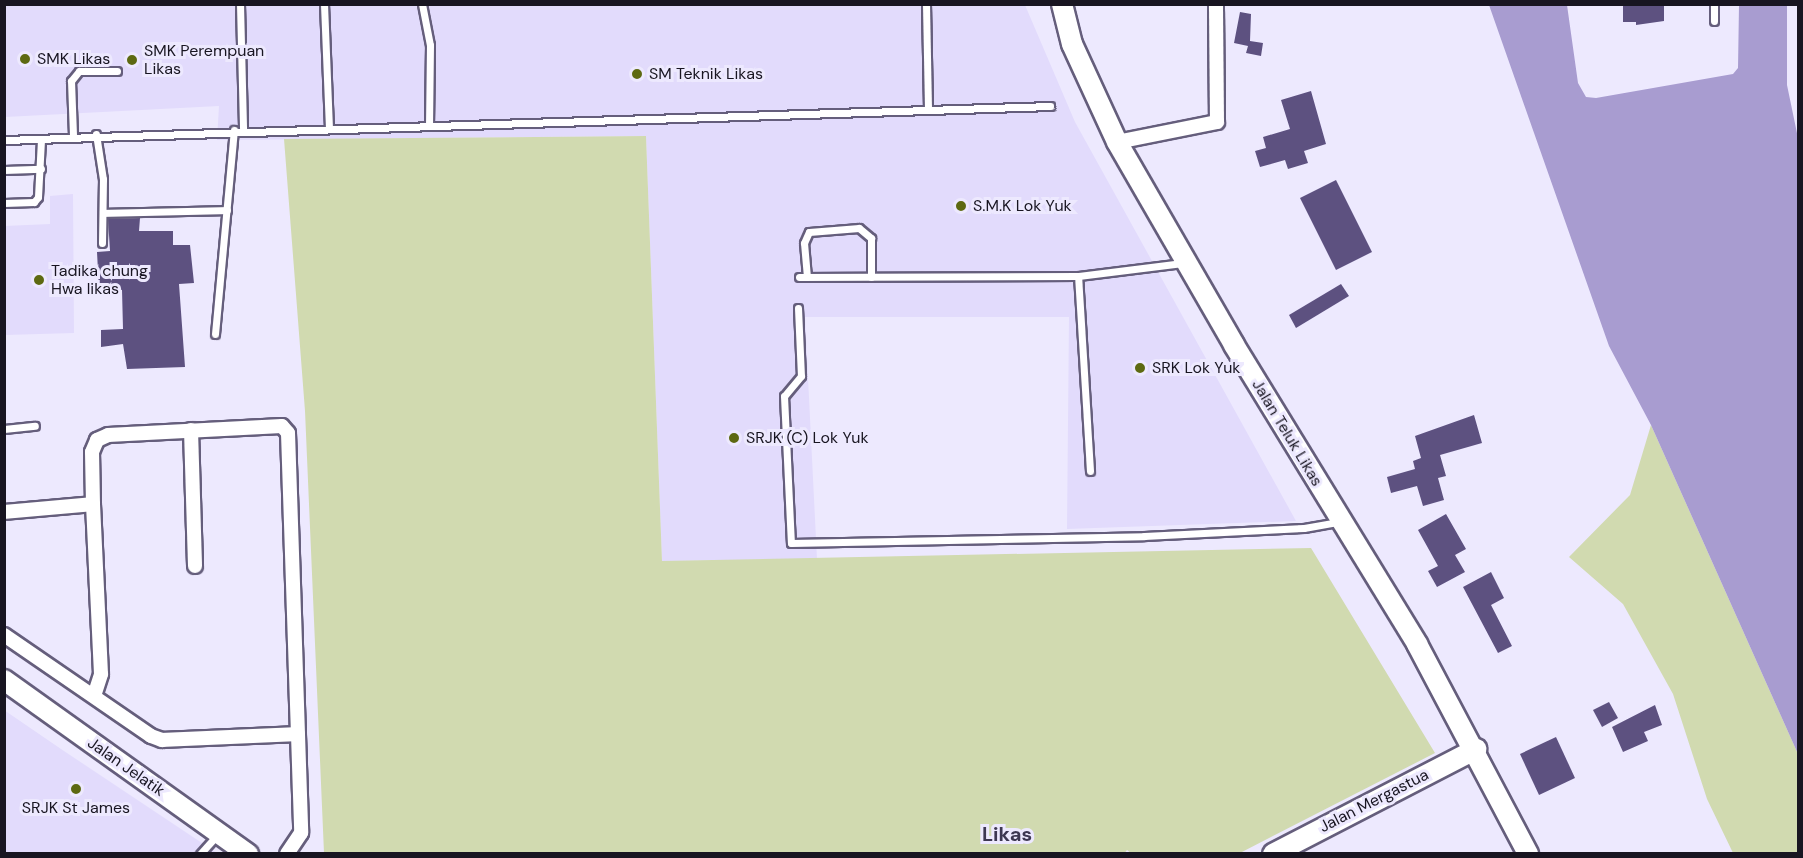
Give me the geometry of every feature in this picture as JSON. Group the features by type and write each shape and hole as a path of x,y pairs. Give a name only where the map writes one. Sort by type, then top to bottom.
{"street":[{"name":"Jalan Teluk Likas","path":"1062,4 1076,53 1117,142 1186,262 1416,644 1476,750 1528,854"},
{"path":"1117,142 1217,122 1216,4"},
{"path":"94,696 101,675 92,452 97,440 108,435 282,426 288,434 301,833 287,854"},
{"path":"191,430 195,567"},
{"path":"4,512 93,504"},
{"path":"4,635 162,740 298,734"},
{"name":"Jalan Jelatik","path":"4,680 248,854"},
{"name":"Jalan Mergastua","path":"1273,854 1476,750"}],"lane":[{"path":"240,4 243,130"},
{"path":"324,4 329,128"},
{"path":"422,4 430,45 429,126"},
{"path":"926,4 928,109"},
{"path":"1714,4 1714,21"},
{"path":"73,135 71,81 79,71 117,70"},
{"path":"4,140 96,134 1050,106"},
{"path":"215,334 234,130"},
{"path":"96,134 103,213 102,243"},
{"path":"4,203 34,202 41,188 41,139"},
{"path":"4,170 41,169"},
{"path":"103,213 227,210"},
{"path":"871,276 871,238 859,228 809,232 804,243 803,277 1078,276 1186,262"},
{"path":"1078,276 1090,471"},
{"path":"798,308 801,376 784,396 791,543 1144,537 1304,528 1341,522"},
{"path":"4,429 35,426"},
{"path":"200,854 219,833"}],"shaded area":[{"path":"5,5 1025,5 1075,122 1296,521 1067,529 1069,317 805,317 817,559 662,561 646,136 217,140 219,106 5,117"},
{"path":"1489,5 1567,5 1578,83 1586,97 1596,98 1733,74 1738,68 1739,5 1787,5 1787,85 1798,138 1798,754 1651,425 1609,346"},
{"name":"Tadika chung Hwa likas","path":"73,194 74,333 5,335 5,226 50,224 50,196"},
{"name":"SRJK St James","path":"4,710 61,749 217,853 5,853"}],"green space":[{"path":"646,136 662,561 1311,548 1435,753 1240,853 1132,854 1127,850 1124,854 324,853 305,411 284,139"},
{"path":"1651,425 1798,754 1798,853 1733,853 1707,799 1673,694 1623,604 1569,557 1630,495"}],"building":[{"path":"1664,4 1664,21 1636,25 1636,22 1623,22 1623,5"},
{"path":"1240,12 1251,14 1250,41 1263,43 1261,56 1246,53 1248,46 1234,43"},
{"path":"1311,91 1326,144 1304,151 1308,163 1288,169 1285,160 1260,167 1255,151 1266,148 1263,137 1290,129 1281,100"},
{"path":"1336,180 1372,252 1336,270 1300,198"},
{"path":"140,218 139,231 173,231 173,245 190,245 194,283 179,284 185,367 127,369 123,344 101,347 101,330 123,329 122,290 99,290 97,252 110,251 108,219"},
{"path":"1341,284 1349,296 1296,328 1289,315"},
{"path":"1474,415 1482,443 1440,455 1446,476 1438,478 1444,500 1423,506 1417,486 1391,493 1387,477 1415,469 1413,461 1421,458 1415,436"},
{"path":"1446,514 1466,549 1455,555 1465,572 1437,587 1428,571 1438,566 1418,530"},
{"path":"1491,572 1504,598 1491,605 1512,646 1498,653 1463,587"},
{"path":"1609,702 1618,718 1602,727 1593,710"},
{"path":"1655,705 1662,725 1644,732 1648,741 1623,752 1612,727"},
{"path":"1556,737 1575,778 1539,795 1520,754"}],"place":[{"name":"SMK Likas","path":"25,59"},
{"name":"SMK Perempuan Likas","path":"132,60"},
{"name":"SM Teknik Likas","path":"637,74"},
{"name":"S.M.K Lok Yuk","path":"961,206"},
{"name":"Tadika chung Hwa likas","path":"39,280"},
{"name":"SRK Lok Yuk","path":"1140,368"},
{"name":"SRJK (C) Lok Yuk","path":"734,438"},
{"name":"SRJK St James","path":"76,789"}],"district":[{"name":"Likas","path":"1007,834"}]}
